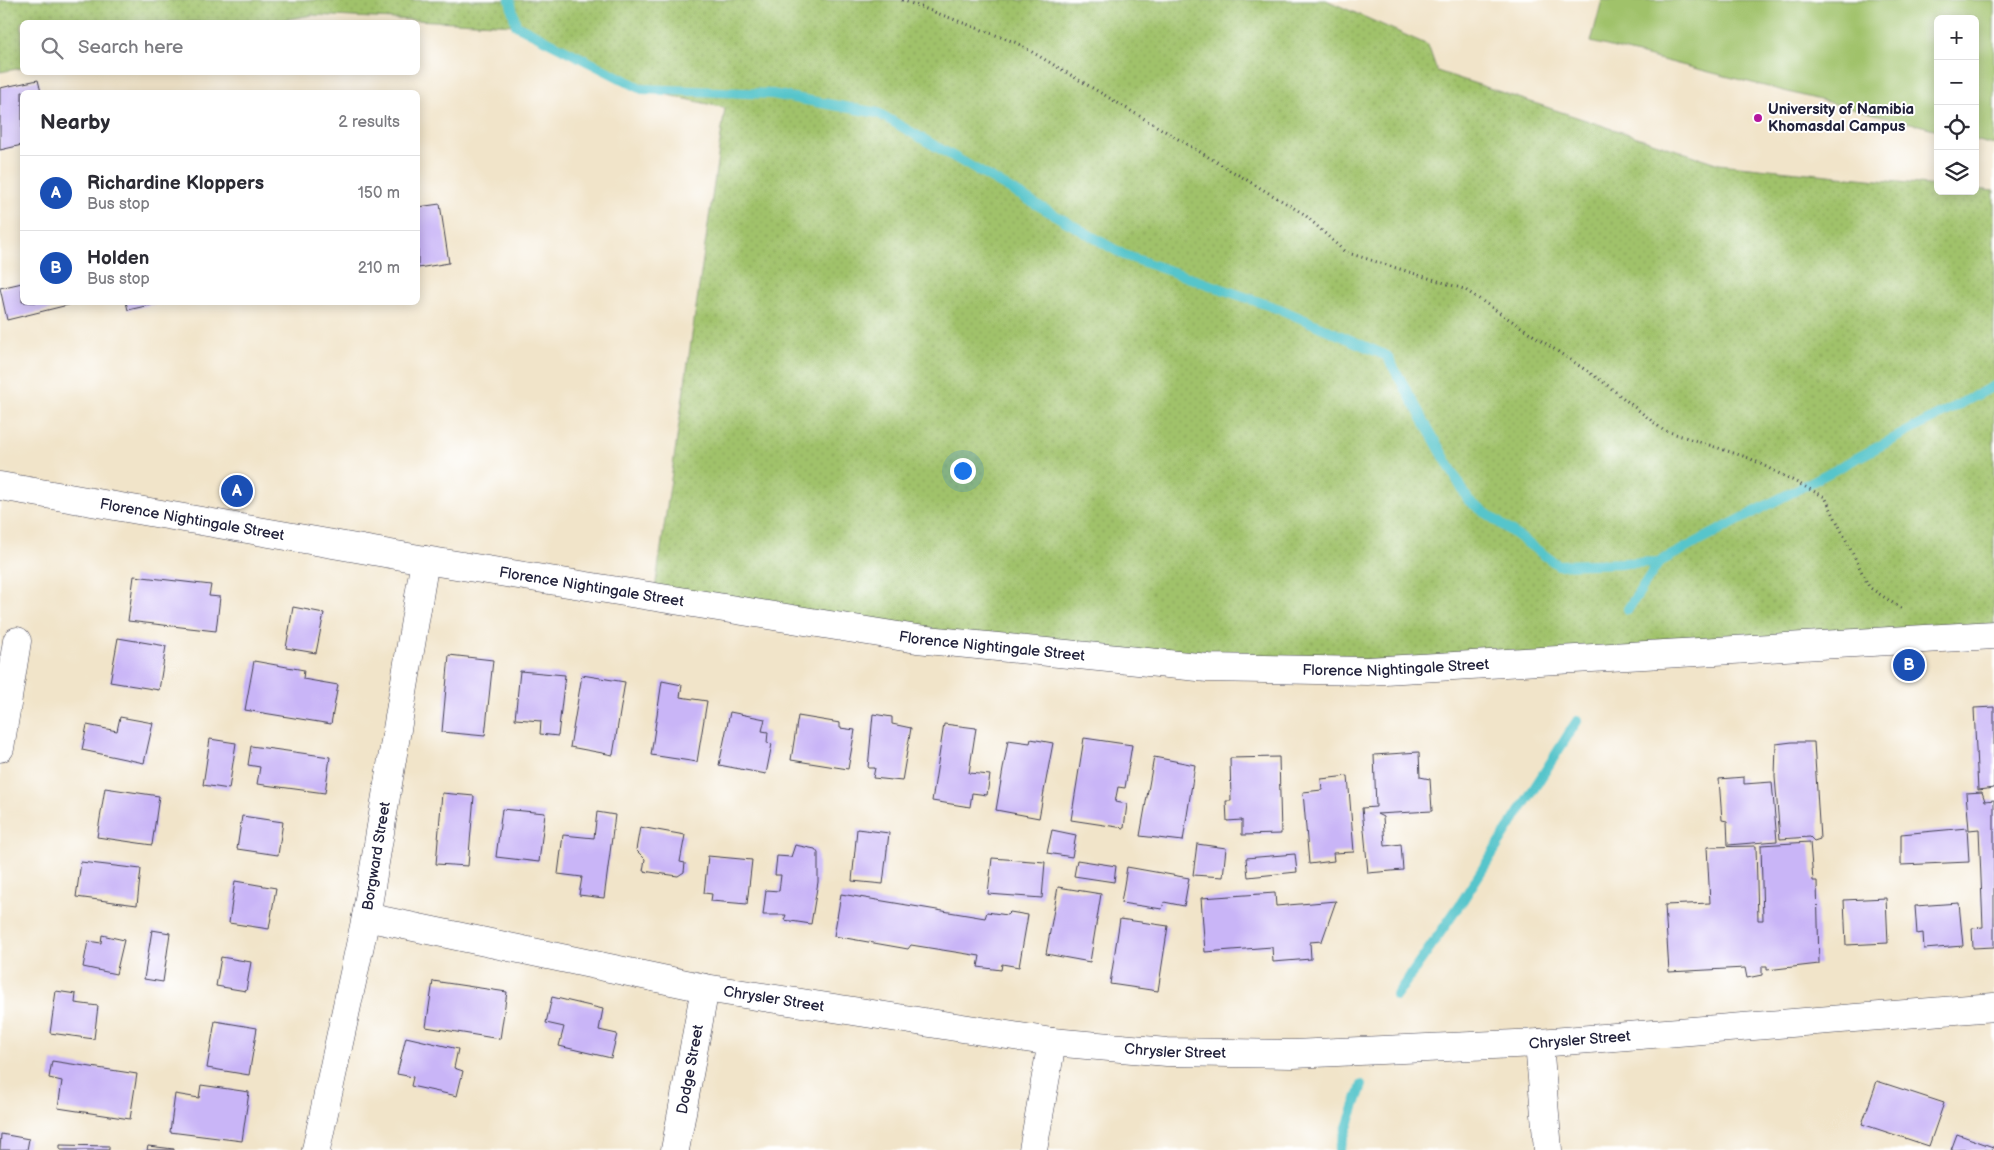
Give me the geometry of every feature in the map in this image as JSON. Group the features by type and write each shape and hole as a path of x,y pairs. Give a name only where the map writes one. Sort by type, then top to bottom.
{"street":[{"name":"Florence Nightingale Street","path":"0,486 425,560 918,638 1208,668 1367,672 1994,635"},
{"name":"Borgward Street","path":"316,1150 366,918 425,560"},
{"path":"0,748 17,642"},
{"name":"Chrysler Street","path":"366,918 705,988 1052,1042 1167,1052 1284,1054 1539,1043 1994,1007"},
{"name":"Dodge Street","path":"675,1150 705,988"},
{"path":"1033,1150 1052,1042"},
{"path":"1539,1043 1548,1150"}],"path":[{"path":"902,0 1017,43 1304,214 1345,252 1464,289 1602,381 1663,430 1749,458 1825,498 1869,588 1908,613"}],"green space":[{"path":"0,0 1326,0 1428,45 1437,71 1719,164 1934,186 1934,195 1979,195 1979,189 1994,191 1994,635 1208,668 654,596 725,108 642,89 516,25 312,15 283,20 20,20 20,68 0,72"},
{"path":"1602,0 1994,0 1994,145 1979,141 1979,15 1934,15 1934,129 1591,42"}],"building":[{"path":"38,80 40,90 20,90 20,145 0,150 0,88"},
{"path":"440,204 449,263 420,268 420,207"},
{"path":"20,283 20,305 68,305 7,320 0,288"},
{"path":"127,305 150,305 128,310"},
{"path":"134,576 211,585 209,596 220,597 216,631 128,621"},
{"path":"293,607 324,613 316,653 286,648"},
{"path":"118,638 166,646 159,690 110,682"},
{"path":"449,655 493,660 485,736 442,732"},
{"path":"254,661 304,670 303,679 338,685 331,724 245,710"},
{"path":"520,671 565,675 558,736 540,734 541,721 515,719"},
{"path":"582,675 625,682 613,755 570,747"},
{"path":"662,681 682,685 680,697 707,701 697,762 651,755"},
{"path":"1994,707 1994,788 1978,790 1974,708"},
{"path":"730,712 765,719 762,731 768,732 767,743 772,744 766,774 719,765"},
{"path":"873,714 892,717 892,724 911,728 902,781 873,778 875,768 868,768"},
{"path":"798,716 840,723 840,728 855,730 848,769 791,760"},
{"path":"120,717 153,723 144,763 82,750 87,725 117,731"},
{"path":"944,724 976,728 969,773 990,775 987,795 972,793 970,807 932,801"},
{"path":"1084,738 1132,745 1125,788 1118,787 1115,802 1127,804 1124,828 1071,820"},
{"path":"210,739 236,743 229,789 203,785"},
{"path":"1031,739 1053,743 1039,818 996,810 1008,740 1030,743"},
{"path":"1814,742 1820,839 1814,841 1810,837 1780,839 1775,777 1776,744"},
{"path":"251,746 330,757 325,793 257,784 260,767 248,765"},
{"path":"1419,752 1420,777 1430,779 1432,811 1377,814 1383,817 1385,846 1401,844 1403,870 1368,873 1362,808 1376,807 1374,755"},
{"path":"1154,757 1195,765 1183,841 1140,836"},
{"path":"1279,757 1281,834 1242,835 1242,820 1227,821 1226,801 1231,801 1230,758"},
{"path":"1348,776 1354,852 1333,853 1334,861 1309,864 1303,792 1322,790 1321,779"},
{"path":"1744,777 1744,784 1772,782 1777,841 1728,845 1727,821 1722,820 1719,779"},
{"path":"105,788 159,796 152,845 97,837"},
{"path":"1982,792 1985,801 1994,800 1994,947 1973,948 1972,928 1983,927 1979,829 1969,830 1966,793"},
{"path":"442,793 474,796 468,866 436,864"},
{"path":"502,809 545,813 539,862 496,857"},
{"path":"597,812 615,815 604,898 579,895 582,877 558,874 563,835 594,838"},
{"path":"242,816 283,822 278,855 237,849"},
{"path":"640,827 685,835 680,862 685,863 684,872 678,876 643,871 645,859 636,850"},
{"path":"1967,828 1969,862 1901,865 1901,834"},
{"path":"857,829 889,833 883,884 852,881"},
{"path":"1052,830 1076,835 1072,857 1047,853"},
{"path":"1810,842 1813,881 1817,881 1819,964 1767,970 1767,966 1762,966 1762,975 1747,978 1745,968 1669,972 1665,905 1710,903 1707,847 1756,846 1758,920 1763,920 1761,845"},
{"path":"1197,844 1226,848 1223,877 1193,875"},
{"path":"795,845 815,849 818,853 818,882 811,924 784,920 786,915 763,915 766,890 779,891 781,875 775,875 777,856 791,857"},
{"path":"1295,854 1297,872 1248,877 1246,858"},
{"path":"708,856 752,860 747,904 711,901 712,894 704,893"},
{"path":"992,858 1045,862 1042,898 988,894"},
{"path":"1077,860 1116,866 1114,882 1074,876"},
{"path":"81,862 141,869 137,905 76,897"},
{"path":"1127,867 1189,878 1184,906 1164,902 1162,909 1121,903"},
{"path":"235,881 276,888 269,929 229,923"},
{"path":"1058,887 1101,894 1090,962 1046,954"},
{"path":"1275,893 1276,906 1336,901 1322,941 1310,942 1311,959 1273,962 1272,947 1205,952 1201,898"},
{"path":"841,894 985,918 987,912 1007,915 1010,912 1028,915 1019,967 1002,964 1001,970 978,967 980,956 911,945 908,949 834,936"},
{"path":"1886,898 1888,943 1846,945 1844,900"},
{"path":"1959,903 1963,946 1924,949 1923,933 1917,934 1915,906"},
{"path":"1120,919 1168,926 1158,991 1110,984"},
{"path":"152,930 170,933 163,982 144,979"},
{"path":"102,935 124,940 116,974 83,967 88,941 101,943"},
{"path":"221,957 251,962 246,991 216,986"},
{"path":"433,981 507,992 500,1039 426,1027"},
{"path":"56,991 76,994 75,1003 98,1006 94,1039 50,1033"},
{"path":"552,997 603,1009 599,1030 617,1034 611,1058 559,1046 564,1027 546,1023"},
{"path":"215,1021 257,1028 249,1075 207,1068"},
{"path":"406,1037 458,1049 454,1068 463,1071 457,1096 411,1086 413,1077 397,1074"},
{"path":"52,1061 137,1074 130,1119 58,1108 62,1081 49,1078"},
{"path":"1877,1081 1944,1103 1929,1146 1862,1124"},
{"path":"201,1085 249,1092 242,1141 170,1132 175,1094 199,1098"},
{"path":"1,1134 29,1139 27,1150 0,1150"},
{"path":"1957,1134 1993,1147 1991,1150 1951,1150"},
{"path":"60,1145 109,1146 109,1150 60,1150"},
{"path":"148,1146 174,1149 174,1150 147,1150"}],"waterway":[{"path":"510,0 516,25 642,89 772,94 878,113 1124,255 1282,310 1387,356 1469,501 1558,565 1659,562 1994,386"},
{"path":"1628,609 1659,562"},
{"path":"1396,996 1461,903 1577,721"},
{"path":"1339,1150 1362,1085"}],"place":[{"name":"University of Namibia Khomasdal Campus","path":"1758,118"},
{"name":"Richardine Kloppers","path":"237,491"},
{"name":"Holden","path":"1909,665"}]}
